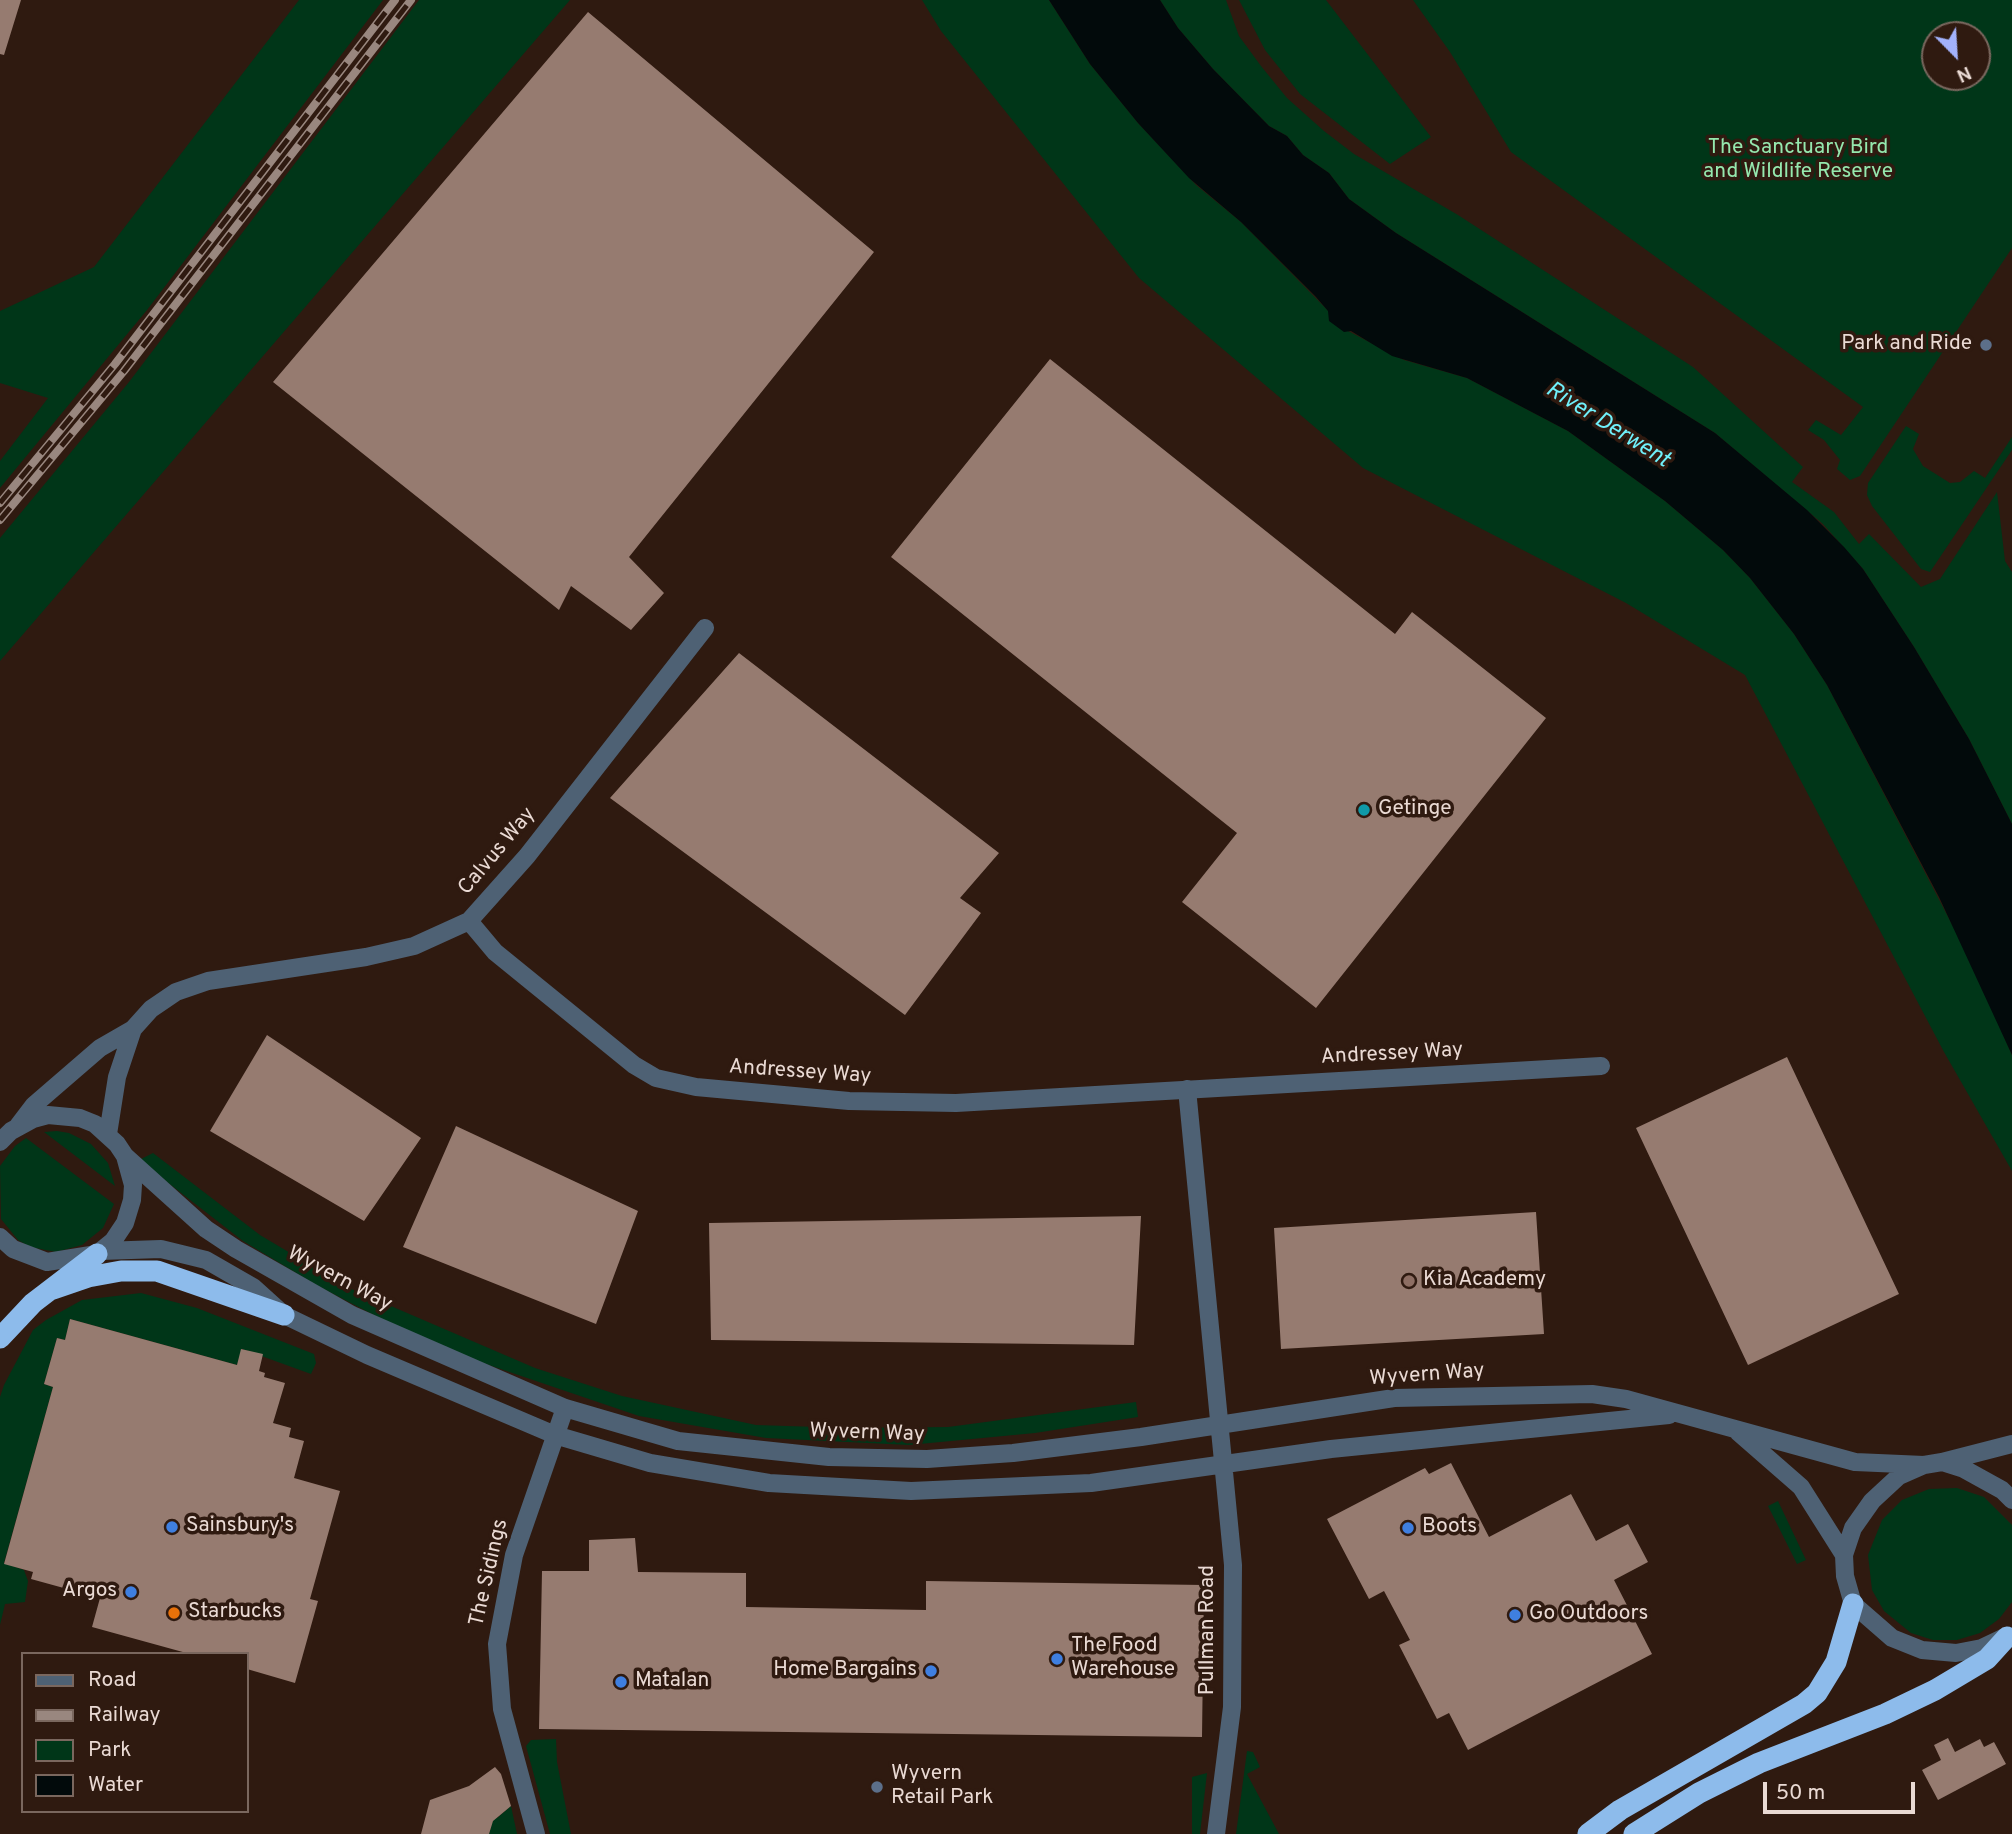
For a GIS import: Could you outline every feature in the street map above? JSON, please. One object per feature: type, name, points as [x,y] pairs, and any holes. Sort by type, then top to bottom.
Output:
[{"type":"highway","points":[[0,1338],[16,1318],[99,1252]]},
{"type":"highway","points":[[53,1289],[88,1277],[121,1271],[157,1271],[284,1315]]},
{"type":"highway","points":[[1588,1834],[1620,1810],[1804,1704],[1817,1693],[1836,1662],[1853,1604]]},
{"type":"highway","points":[[1634,1834],[1699,1793],[1759,1763],[1885,1714],[1935,1690],[1987,1659],[2010,1635]]},
{"type":"street","name":"Calvus Way","points":[[133,1029],[151,1009],[176,992],[208,981],[366,957],[414,946],[469,921],[527,856],[705,628]]},
{"type":"street","name":"Andressey Way","points":[[469,921],[495,952],[634,1065],[656,1078],[696,1087],[849,1101],[956,1103],[1601,1066]]},
{"type":"street","points":[[108,1134],[117,1077],[133,1029]]},
{"type":"street","points":[[6,1136],[34,1105],[94,1053],[133,1029]]},
{"type":"street","points":[[1187,1089],[1218,1425]]},
{"type":"street","points":[[6,1136],[48,1115],[64,1115],[95,1124],[108,1134],[125,1156],[133,1185],[132,1200],[122,1229],[99,1252]]},
{"type":"street","name":"Wyvern Way","points":[[125,1156],[206,1229],[293,1283],[352,1315],[565,1408],[678,1441],[830,1457],[927,1460],[1013,1453],[1394,1398],[1592,1394],[1626,1399],[1855,1462],[1933,1464]]},
{"type":"street","name":"Wyvern Way","points":[[0,1237],[13,1249],[47,1262],[99,1252],[161,1249],[206,1260],[253,1287],[284,1315],[367,1355],[555,1435],[601,1451],[697,1472],[832,1489],[989,1490],[1091,1483],[1459,1434],[1677,1414]]},
{"type":"street","name":"The Sidings","points":[[536,1834],[502,1709],[497,1643],[514,1556],[565,1408]]},
{"type":"street","name":"Pullman Road","points":[[1216,1834],[1228,1759],[1234,1652],[1233,1565],[1218,1425]]},
{"type":"street","name":"Wyvern Way","points":[[1735,1429],[1801,1487],[1844,1555]]},
{"type":"street","points":[[2010,1635],[1982,1648],[1956,1653],[1922,1650],[1892,1638],[1853,1604],[1845,1576],[1844,1555],[1853,1528],[1878,1494],[1899,1476],[1933,1464],[2012,1444]]},
{"type":"street","points":[[1933,1464],[1979,1476],[2012,1500]]},
{"type":"green space","points":[[299,0],[383,0],[147,310],[0,488],[0,461],[48,398],[0,383],[0,311],[94,267]]},
{"type":"green space","points":[[419,0],[570,0],[0,661],[0,538],[129,382]]},
{"type":"green space","points":[[922,0],[1049,0],[1090,64],[1138,123],[1196,185],[1241,222],[1348,331],[1404,360],[1467,378],[1568,431],[1665,501],[1723,550],[1750,578],[1794,634],[1827,685],[1970,959],[2012,1055],[2012,1171],[1944,1052],[1745,675],[1626,603],[1363,468],[1139,278],[941,31]]},
{"type":"green space","points":[[1160,0],[1226,0],[1239,36],[1261,66],[1287,98],[1324,131],[1354,154],[1458,215],[1693,367],[1803,467],[1792,482],[1834,512],[1859,544],[1869,534],[1921,587],[1940,579],[1997,492],[2005,561],[2012,572],[2012,824],[1969,739],[1914,647],[1863,569],[1823,524],[1715,433],[1396,233],[1349,199],[1329,173],[1303,155],[1287,136],[1269,126],[1213,69],[1178,28]]},
{"type":"green space","points":[[1239,0],[1326,0],[1431,137],[1390,164],[1300,94],[1265,50]]},
{"type":"green space","name":"The Sanctuary Bird and Wildlife Reserve","points":[[1413,0],[2012,0],[2012,248],[1860,476],[1850,480],[1837,469],[1840,460],[1824,440],[1808,430],[1816,420],[1841,435],[1863,407],[1511,152],[1450,52]]},
{"type":"green space","points":[[1906,426],[1919,434],[1913,449],[1923,466],[1950,483],[1960,482],[1974,471],[1985,478],[2012,437],[2012,450],[1930,572],[1921,569],[1872,506],[1867,495],[1868,483]]},
{"type":"green space","points":[[44,1132],[69,1133],[91,1144],[108,1163],[115,1186]]},
{"type":"green space","points":[[26,1138],[114,1204],[103,1228],[82,1245],[56,1252],[30,1247],[18,1240],[1,1219],[0,1166],[15,1146]]},
{"type":"green space","points":[[153,1153],[260,1235],[349,1288],[535,1368],[622,1396],[756,1425],[948,1427],[1136,1402],[1138,1417],[1035,1433],[909,1445],[766,1438],[639,1416],[480,1362],[401,1329],[318,1286],[243,1241],[167,1182],[141,1159]]},
{"type":"green space","points":[[141,1293],[197,1308],[314,1354],[316,1363],[311,1374],[242,1349],[237,1365],[70,1319],[65,1340],[57,1338],[44,1384],[53,1387],[4,1563],[24,1570],[28,1581],[25,1602],[5,1604],[0,1625],[0,1397],[4,1385],[33,1330],[46,1320],[82,1300]]},
{"type":"green space","points":[[1957,1488],[1984,1497],[2012,1525],[2012,1602],[1999,1619],[1980,1633],[1957,1640],[1933,1640],[1911,1633],[1884,1611],[1872,1590],[1868,1555],[1882,1520],[1902,1500],[1929,1489]]},
{"type":"green space","points":[[1778,1501],[1806,1560],[1797,1564],[1768,1506]]},
{"type":"green space","points":[[556,1739],[557,1762],[571,1834],[550,1834],[526,1746],[531,1740]]},
{"type":"green space","points":[[1247,1751],[1253,1752],[1260,1767],[1247,1774],[1279,1834],[1236,1834]]},
{"type":"green space","points":[[1207,1773],[1200,1834],[1192,1834],[1192,1777]]},
{"type":"green space","points":[[511,1806],[517,1834],[489,1834],[494,1816],[497,1818]]},
{"type":"water","name":"River Derwent","points":[[1049,0],[1160,0],[1178,28],[1213,69],[1269,126],[1287,136],[1303,155],[1329,173],[1349,199],[1396,233],[1715,433],[1807,510],[1844,547],[1863,569],[1914,647],[1969,739],[2012,824],[2012,1055],[1939,897],[1827,685],[1794,634],[1750,578],[1723,550],[1665,501],[1568,431],[1467,378],[1392,356],[1351,331],[1344,332],[1329,321],[1328,311],[1316,297],[1241,222],[1189,178],[1138,123],[1090,64]]},
{"type":"building","points":[[0,0],[21,0],[4,55],[0,54]]},
{"type":"building","points":[[588,12],[874,252],[629,557],[664,593],[631,630],[571,586],[559,610],[273,382]]},
{"type":"building","points":[[1050,359],[1395,634],[1412,612],[1546,718],[1316,1008],[1182,902],[1237,833],[891,557]]},
{"type":"building","points":[[739,653],[999,853],[960,898],[981,913],[905,1015],[610,798]]},
{"type":"building","points":[[267,1035],[421,1138],[364,1221],[210,1131]]},
{"type":"building","points":[[1787,1057],[1899,1294],[1748,1365],[1636,1128]]},
{"type":"building","points":[[456,1126],[638,1211],[596,1324],[403,1247]]},
{"type":"building","name":"Kia Academy","points":[[1536,1212],[1544,1334],[1281,1349],[1274,1228]]},
{"type":"building","points":[[1141,1216],[1134,1345],[711,1340],[709,1223]]},
{"type":"building","name":"Sainsbury's","points":[[70,1319],[237,1365],[241,1349],[263,1354],[259,1371],[265,1373],[264,1377],[285,1383],[273,1423],[291,1428],[289,1437],[304,1441],[294,1478],[340,1491],[310,1599],[318,1601],[295,1683],[248,1669],[248,1652],[183,1652],[92,1627],[100,1598],[31,1579],[33,1572],[4,1564],[53,1387],[44,1384],[57,1338],[65,1340]]},
{"type":"building","name":"Go Outdoors","points":[[1451,1463],[1489,1537],[1571,1494],[1596,1541],[1628,1524],[1648,1562],[1614,1580],[1652,1654],[1468,1750],[1449,1713],[1437,1719],[1399,1645],[1410,1640],[1384,1591],[1369,1599],[1327,1519],[1425,1468],[1429,1474]]},
{"type":"building","points":[[635,1538],[638,1572],[746,1573],[746,1607],[926,1610],[926,1581],[1204,1585],[1202,1737],[539,1729],[542,1571],[589,1571],[589,1540]]},
{"type":"building","points":[[1948,1738],[1955,1752],[1980,1739],[1984,1747],[1994,1742],[2006,1764],[1938,1800],[1922,1770],[1941,1760],[1934,1745]]},
{"type":"building","points":[[495,1767],[501,1774],[511,1806],[493,1821],[489,1834],[421,1834],[430,1800],[469,1786]]},
{"type":"railway","points":[[0,503],[115,364],[395,0]]},
{"type":"railway","points":[[0,520],[124,371],[411,0]]},
{"type":"place","name":"Park and Ride","points":[[1986,345]]},
{"type":"place","name":"Getinge","points":[[1364,810]]},
{"type":"place","name":"Kia Academy","points":[[1409,1281]]},
{"type":"place","name":"Sainsbury's","points":[[172,1527]]},
{"type":"place","name":"Boots","points":[[1408,1528]]},
{"type":"place","name":"Argos","points":[[131,1592]]},
{"type":"place","name":"Starbucks","points":[[174,1613]]},
{"type":"place","name":"Go Outdoors","points":[[1515,1615]]},
{"type":"place","name":"The Food Warehouse","points":[[1057,1659]]},
{"type":"place","name":"Home Bargains","points":[[931,1671]]},
{"type":"place","name":"Matalan","points":[[621,1682]]},
{"type":"place","name":"Wyvern Retail Park","points":[[877,1787]]}]
